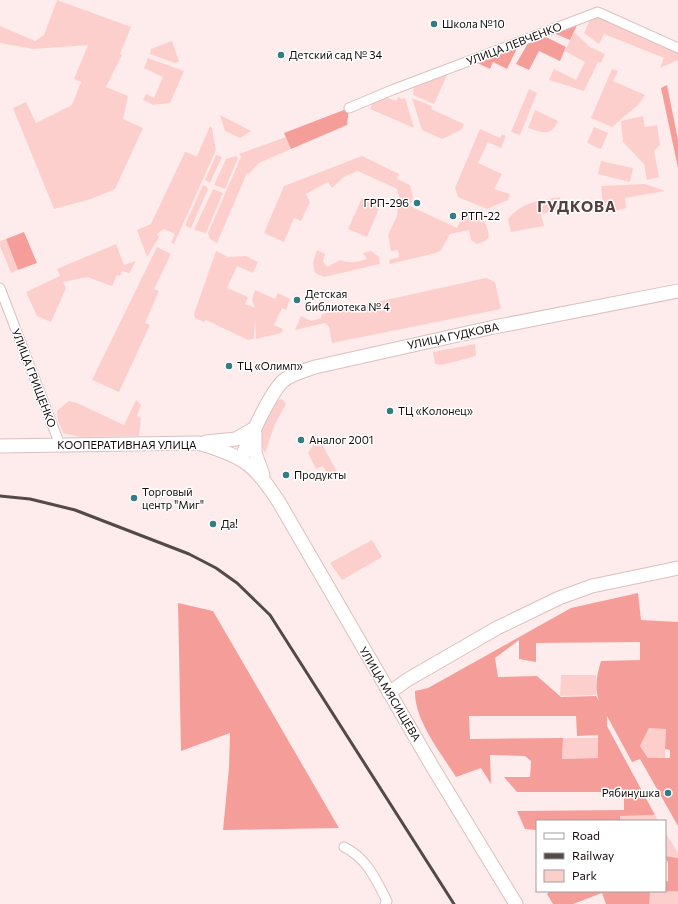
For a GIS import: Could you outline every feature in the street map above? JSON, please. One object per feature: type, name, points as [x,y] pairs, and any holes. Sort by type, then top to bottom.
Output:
[{"type":"main road","name":"УЛИЦА ГУДКОВА","points":[[241,458],[274,394],[283,382],[290,376],[315,367],[494,327],[678,291]]},
{"type":"main road","name":"УЛИЦА ГУДКОВА","points":[[257,427],[254,441],[255,453],[266,482]]},
{"type":"main road","points":[[198,443],[236,439],[257,427]]},
{"type":"main road","name":"КООПЕРАТИВНАЯ УЛИЦА","points":[[0,446],[198,443],[241,458],[266,482]]},
{"type":"main road","name":"УЛИЦА МЯСИЩЕВА","points":[[266,482],[389,693],[516,904]]},
{"type":"main road","points":[[389,693],[407,680],[497,628],[558,598],[592,586],[678,568]]},
{"type":"street","name":"УЛИЦА ЛЕВЧЕНКО","points":[[349,108],[392,90],[598,12],[678,48]]},
{"type":"street","name":"УЛИЦА ГРИЩЕНКО","points":[[0,288],[60,445]]},
{"type":"street","points":[[344,847],[353,852],[370,869],[387,901],[385,904]]},
{"type":"green space","points":[[57,0],[131,27],[120,54],[122,55],[106,87],[128,96],[123,119],[143,128],[115,189],[91,199],[54,209],[13,108],[26,102],[36,123],[72,105],[81,82],[74,79],[88,45],[33,49],[0,43],[0,26],[35,41],[44,35]]},
{"type":"green space","points":[[598,12],[678,48],[678,60],[660,68],[664,58],[604,34],[599,44],[584,33],[592,15]]},
{"type":"green space","points":[[574,32],[590,47],[605,54],[601,63],[598,62],[584,91],[549,80],[554,69],[576,80],[585,62],[565,51]]},
{"type":"green space","points":[[172,41],[179,61],[175,63],[150,54],[151,49]]},
{"type":"green space","points":[[148,58],[184,71],[170,103],[153,105],[143,100],[146,94],[154,98],[163,77],[144,68]]},
{"type":"green space","points":[[612,69],[618,71],[613,81],[645,95],[639,104],[612,127],[591,118]]},
{"type":"green space","points":[[447,75],[434,104],[413,95],[414,82]]},
{"type":"green space","points":[[529,89],[537,93],[520,135],[511,132]]},
{"type":"green space","points":[[386,97],[396,101],[398,97],[402,99],[405,98],[414,128],[370,109],[373,101]]},
{"type":"green space","points":[[412,98],[432,106],[431,109],[464,124],[461,130],[442,139],[422,130]]},
{"type":"green space","points":[[535,110],[558,121],[552,130],[549,132],[542,132],[528,128]]},
{"type":"green space","points":[[220,115],[251,131],[240,138],[225,131]]},
{"type":"green space","points":[[643,116],[645,127],[657,125],[660,145],[654,151],[659,177],[647,180],[644,164],[623,142],[621,121]]},
{"type":"green space","points":[[210,126],[212,128],[216,150],[174,244],[171,242],[175,234],[164,229],[157,234],[159,237],[147,257],[137,230],[151,224],[185,152],[197,156]]},
{"type":"green space","points":[[594,127],[608,133],[601,149],[587,143]]},
{"type":"green space","points":[[480,129],[500,138],[502,134],[506,136],[501,148],[488,142],[478,163],[502,174],[494,189],[510,194],[508,200],[487,209],[458,197],[455,188]]},
{"type":"green space","points":[[286,137],[291,149],[259,163],[249,174],[247,173],[217,243],[210,239],[208,233],[241,157],[239,154]]},
{"type":"green space","points":[[216,155],[222,157],[210,183],[205,180]]},
{"type":"green space","points":[[236,156],[238,158],[225,189],[214,185],[226,159]]},
{"type":"green space","points":[[362,156],[399,174],[397,179],[410,185],[413,197],[410,206],[457,228],[465,212],[470,212],[482,219],[487,227],[489,237],[485,241],[477,244],[471,240],[469,230],[450,234],[441,250],[436,253],[390,264],[389,260],[399,257],[398,250],[391,251],[388,235],[397,216],[399,196],[397,189],[358,171],[344,177],[332,188],[328,182],[306,194],[310,202],[301,221],[294,218],[284,242],[264,233],[284,186]]},
{"type":"green space","points":[[601,161],[633,168],[630,182],[598,174]]},
{"type":"green space","points":[[645,184],[665,191],[625,198],[626,208],[604,214],[601,186]]},
{"type":"green space","points":[[203,185],[208,189],[191,228],[186,226],[186,223]]},
{"type":"green space","points":[[213,189],[223,193],[206,233],[194,230]]},
{"type":"green space","points":[[560,197],[562,210],[541,214],[544,226],[511,232],[508,219],[513,213],[525,205]]},
{"type":"green space","points":[[362,198],[380,206],[367,237],[348,229]]},
{"type":"green space","points":[[6,239],[18,270],[11,273],[0,246],[0,241]]},
{"type":"green space","points":[[116,244],[124,265],[136,261],[129,273],[122,271],[120,276],[117,275],[112,286],[87,277],[63,282],[66,288],[51,322],[37,316],[26,292],[60,276],[57,269]]},
{"type":"green space","points":[[157,247],[171,254],[154,289],[159,291],[145,323],[150,325],[119,392],[92,380]]},
{"type":"green space","points":[[317,250],[325,254],[323,261],[327,267],[340,260],[354,262],[367,259],[363,253],[371,251],[379,257],[380,264],[324,277],[315,273],[313,263]]},
{"type":"green space","points":[[216,251],[228,257],[246,256],[258,262],[253,273],[237,266],[227,288],[248,297],[245,304],[255,308],[252,300],[255,290],[275,299],[278,293],[290,299],[286,310],[282,308],[274,325],[283,329],[281,333],[256,339],[255,318],[254,339],[248,340],[206,320],[204,322],[195,318],[194,314]]},
{"type":"green space","points":[[486,278],[495,282],[501,309],[332,343],[329,327],[325,323],[295,330],[301,316],[311,321],[321,318],[322,314]]},
{"type":"green space","points":[[475,344],[476,356],[442,365],[435,364],[433,352]]},
{"type":"green space","points":[[282,399],[286,404],[275,424],[265,453],[261,439],[263,427],[276,401]]},
{"type":"green space","points":[[136,400],[141,405],[137,416],[141,418],[139,436],[80,437],[63,433],[58,421],[57,411],[69,401],[77,403],[124,425]]},
{"type":"green space","points":[[318,437],[337,472],[329,476],[323,466],[316,469],[308,453]]},
{"type":"green space","points":[[372,540],[382,557],[342,580],[330,563]]},
{"type":"green space","points":[[561,675],[596,675],[596,695],[560,696]]},
{"type":"green space","points":[[649,728],[666,728],[665,758],[649,759],[640,746]]},
{"type":"green space","points":[[563,738],[598,738],[598,758],[562,759]]},
{"type":"green space","points":[[655,815],[658,820],[620,820],[620,816]]},
{"type":"green space","points":[[666,834],[678,853],[678,858],[666,856]]},
{"type":"green space","points":[[678,891],[678,904],[649,904],[649,892]]},
{"type":"shaded area","points":[[580,19],[570,40],[549,31]]},
{"type":"shaded area","points":[[540,34],[566,47],[560,61],[539,51],[529,70],[516,64],[531,38]]},
{"type":"shaded area","points":[[519,44],[507,69],[493,62],[490,69],[471,60]]},
{"type":"shaded area","points":[[667,85],[678,140],[678,168],[661,88]]},
{"type":"shaded area","points":[[349,108],[347,125],[291,149],[284,133]]},
{"type":"shaded area","points":[[24,232],[37,263],[18,270],[6,239]]},
{"type":"shaded area","points":[[638,593],[641,620],[678,622],[678,826],[640,759],[632,762],[607,716],[607,726],[655,815],[620,816],[620,820],[536,820],[536,830],[525,829],[517,811],[624,810],[624,792],[517,792],[504,777],[530,777],[531,761],[525,756],[490,755],[491,784],[481,768],[456,777],[436,747],[419,713],[415,691],[428,688],[571,608]],"holes":[[[519,640],[519,659],[536,662],[536,643],[640,642],[640,660],[601,661],[597,681],[597,696],[599,701],[596,696],[561,697],[537,676],[498,677],[495,658]],[[469,716],[576,716],[577,736],[598,735],[598,758],[562,759],[563,738],[470,739]],[[649,728],[666,729],[665,749],[670,750],[670,758],[648,758],[640,746]]]},
{"type":"shaded area","points":[[178,603],[213,611],[339,828],[223,830],[229,768],[230,733],[181,751]]},
{"type":"shaded area","points":[[666,856],[678,858],[678,891],[666,891],[666,882],[668,881],[668,863]]},
{"type":"shaded area","points":[[549,892],[650,892],[649,904],[606,904],[602,893],[573,904],[553,904],[547,894]]},
{"type":"railway","points":[[0,496],[30,499],[75,510],[189,554],[216,568],[237,583],[270,615],[454,904]]},
{"type":"place","name":"Школа №10","points":[[434,24]]},
{"type":"place","name":"Детский сад № 34","points":[[281,55]]},
{"type":"place","name":"ГРП-296","points":[[417,203]]},
{"type":"place","name":"РТП-22","points":[[453,216]]},
{"type":"place","name":"Детская библиотека № 4","points":[[297,300]]},
{"type":"place","name":"ТЦ «Олимп»","points":[[229,366]]},
{"type":"place","name":"ТЦ «Колонец»","points":[[390,411]]},
{"type":"place","name":"Аналог 2001","points":[[301,440]]},
{"type":"place","name":"Продукты","points":[[286,475]]},
{"type":"place","name":"Торговый центр \"Миг\"","points":[[134,498]]},
{"type":"place","name":"Да!","points":[[213,524]]},
{"type":"place","name":"Рябинушка","points":[[668,793]]},
{"type":"district","name":"ГУДКОВА","points":[[577,207]]}]
